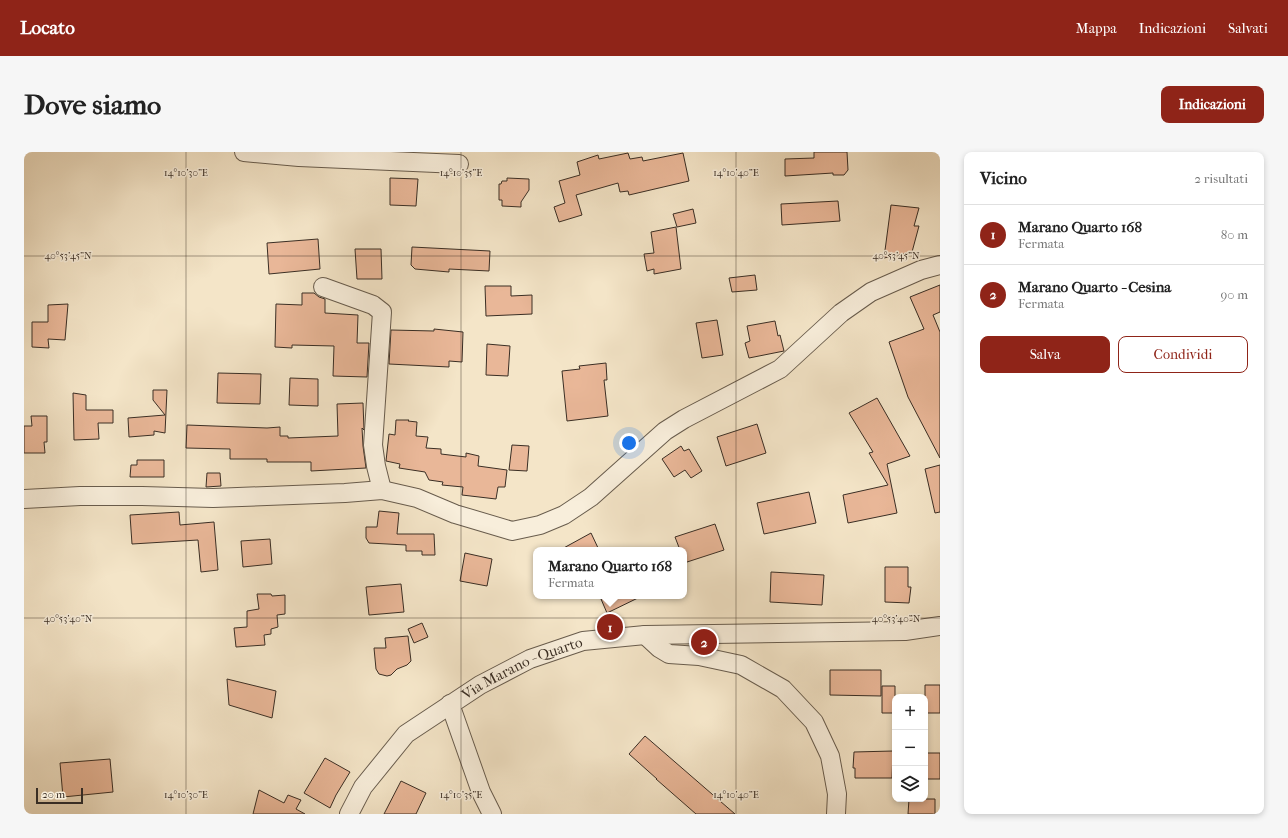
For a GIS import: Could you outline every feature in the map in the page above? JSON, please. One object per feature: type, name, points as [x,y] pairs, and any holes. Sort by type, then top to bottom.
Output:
[{"type":"street","points":[[244,152],[299,157],[459,164]]},
{"type":"street","points":[[24,499],[80,496],[213,498],[345,493],[382,490],[417,498],[455,514],[512,531],[540,525],[564,515],[591,497],[665,431],[684,419],[780,369],[841,313],[870,292],[921,270],[940,266]]},
{"type":"street","points":[[323,287],[373,305],[382,312],[373,445],[382,490]]},
{"type":"street","name":"Via Marano - Quarto","points":[[349,814],[363,787],[406,734],[480,685],[530,659],[584,641],[645,635],[905,631],[940,626]]},
{"type":"street","points":[[645,635],[659,648],[669,654],[699,656],[742,665],[783,689],[814,722],[830,756],[837,794],[836,814]]},
{"type":"street","points":[[450,704],[481,792],[492,814]]},
{"type":"building","points":[[814,152],[847,152],[848,170],[844,175],[833,175],[833,173],[785,176],[785,159],[814,158]]},
{"type":"building","points":[[628,153],[630,159],[642,157],[643,161],[683,153],[689,181],[629,195],[628,191],[620,192],[618,183],[576,195],[582,215],[559,222],[554,207],[565,203],[559,181],[580,175],[577,162],[598,155],[599,159]]},
{"type":"building","points":[[390,178],[418,179],[416,206],[390,205]]},
{"type":"building","points":[[507,178],[529,179],[529,190],[521,202],[521,207],[502,206],[502,200],[499,200],[499,184],[501,184],[502,181],[507,181]]},
{"type":"building","points":[[838,201],[840,221],[782,225],[781,204]]},
{"type":"building","points":[[891,205],[919,208],[914,226],[919,226],[912,252],[884,258]]},
{"type":"building","points":[[693,209],[696,223],[677,227],[673,214]]},
{"type":"building","points":[[676,227],[681,269],[654,274],[654,269],[647,271],[644,254],[654,253],[651,232]]},
{"type":"building","points":[[318,239],[320,269],[269,274],[267,243]]},
{"type":"building","points":[[412,247],[490,251],[489,271],[449,269],[449,272],[415,269],[411,265]]},
{"type":"building","points":[[355,249],[381,249],[382,279],[357,279]]},
{"type":"building","points":[[755,275],[757,290],[732,292],[729,278]]},
{"type":"building","points":[[940,285],[940,312],[933,315],[940,332],[940,458],[908,397],[889,342],[924,329],[910,297]]},
{"type":"building","points":[[485,286],[511,286],[511,296],[532,295],[532,314],[486,316]]},
{"type":"building","points":[[302,293],[314,293],[325,299],[325,313],[358,315],[357,343],[369,343],[367,377],[333,376],[334,346],[292,345],[292,348],[275,347],[276,304],[302,305]]},
{"type":"building","points":[[68,304],[65,340],[48,339],[49,348],[32,347],[32,322],[48,322],[48,305]]},
{"type":"building","points":[[717,320],[723,355],[702,358],[696,323]]},
{"type":"building","points":[[775,321],[778,336],[780,335],[784,351],[749,358],[745,343],[750,341],[747,326]]},
{"type":"building","points":[[434,329],[463,332],[462,362],[449,361],[449,367],[389,364],[391,330],[434,331]]},
{"type":"building","points":[[487,344],[510,346],[508,376],[486,375]]},
{"type":"building","points":[[606,363],[607,380],[604,380],[608,416],[567,421],[562,371],[580,369],[579,366]]},
{"type":"building","points":[[218,373],[261,374],[260,404],[217,403]]},
{"type":"building","points":[[290,378],[318,379],[318,406],[289,405]]},
{"type":"building","points":[[153,390],[167,390],[165,433],[154,431],[154,435],[129,437],[128,418],[165,415],[153,400]]},
{"type":"building","points":[[73,393],[86,395],[86,410],[113,410],[113,423],[98,423],[99,439],[74,440]]},
{"type":"building","points":[[877,398],[910,456],[887,464],[897,513],[848,523],[843,495],[888,485],[869,453],[873,452],[849,413]]},
{"type":"building","points":[[363,403],[364,430],[362,428],[366,468],[311,471],[311,462],[267,462],[267,459],[230,459],[230,449],[186,448],[187,425],[267,428],[280,427],[280,436],[288,436],[288,438],[338,436],[337,404]]},
{"type":"building","points":[[31,416],[47,416],[47,442],[44,442],[45,453],[24,453],[24,426],[32,426]]},
{"type":"building","points":[[396,420],[409,420],[408,421],[417,422],[416,436],[428,437],[426,448],[441,449],[441,454],[466,457],[466,453],[479,456],[478,466],[507,470],[505,487],[498,487],[496,499],[462,495],[463,487],[442,485],[443,482],[429,480],[425,472],[399,468],[400,464],[386,461],[389,434],[395,435]]},
{"type":"building","points":[[757,424],[766,453],[726,466],[717,437]]},
{"type":"building","points":[[512,445],[529,446],[527,471],[509,470]]},
{"type":"building","points":[[681,446],[684,451],[689,449],[702,471],[691,478],[685,470],[674,477],[662,459]]},
{"type":"building","points":[[137,460],[164,460],[164,477],[130,477],[131,465],[137,465]]},
{"type":"building","points":[[940,465],[940,512],[935,513],[925,469]]},
{"type":"building","points":[[207,473],[220,473],[221,486],[206,487]]},
{"type":"building","points":[[809,492],[816,523],[764,534],[757,503]]},
{"type":"building","points":[[379,511],[399,513],[397,534],[434,534],[435,555],[422,555],[422,551],[406,551],[406,545],[369,543],[366,538],[366,527],[377,527]]},
{"type":"building","points":[[179,512],[180,525],[214,522],[218,570],[201,572],[198,540],[132,544],[130,515]]},
{"type":"building","points":[[715,524],[724,550],[687,562],[687,547],[679,547],[675,537]]},
{"type":"building","points":[[591,533],[598,547],[565,547]]},
{"type":"building","points":[[270,539],[272,564],[243,567],[241,541]]},
{"type":"building","points":[[465,553],[492,559],[487,586],[460,581]]},
{"type":"building","points":[[885,567],[908,567],[908,587],[911,587],[909,603],[885,602]]},
{"type":"building","points":[[771,572],[824,575],[822,605],[770,602]]},
{"type":"building","points":[[401,584],[404,612],[369,615],[366,587]]},
{"type":"building","points":[[257,594],[271,594],[272,596],[285,595],[285,614],[277,615],[278,627],[271,629],[271,634],[264,635],[265,645],[236,647],[234,628],[247,627],[247,611],[259,609]]},
{"type":"building","points":[[601,599],[636,599],[607,613]]},
{"type":"building","points":[[422,623],[428,637],[414,643],[408,629]]},
{"type":"building","points":[[408,636],[411,661],[407,665],[397,669],[391,675],[387,676],[379,674],[376,669],[374,648],[386,648],[385,638]]},
{"type":"building","points":[[830,670],[881,670],[881,696],[830,695]]},
{"type":"building","points":[[227,679],[276,691],[272,718],[229,705]]},
{"type":"building","points":[[925,685],[940,685],[940,713],[928,713],[928,694],[925,694]]},
{"type":"building","points":[[882,686],[895,686],[895,694],[892,694],[892,713],[882,713]]},
{"type":"building","points":[[645,736],[735,814],[696,814],[629,754]]},
{"type":"building","points":[[892,751],[892,778],[855,778],[855,768],[853,768],[854,752]]},
{"type":"building","points":[[928,753],[940,753],[940,779],[928,779]]},
{"type":"building","points":[[325,758],[350,772],[330,808],[304,793]]},
{"type":"building","points":[[110,759],[113,792],[63,797],[60,763]]},
{"type":"building","points":[[401,781],[426,793],[416,814],[384,814]]},
{"type":"building","points":[[259,790],[284,803],[288,795],[301,800],[296,809],[305,814],[253,814]]},
{"type":"building","points":[[928,799],[935,799],[935,814],[908,814],[909,802],[928,802]]},
{"type":"place","name":"Marano Quarto 168","points":[[610,627]]},
{"type":"place","name":"Marano Quarto - Cesina","points":[[704,642]]}]
